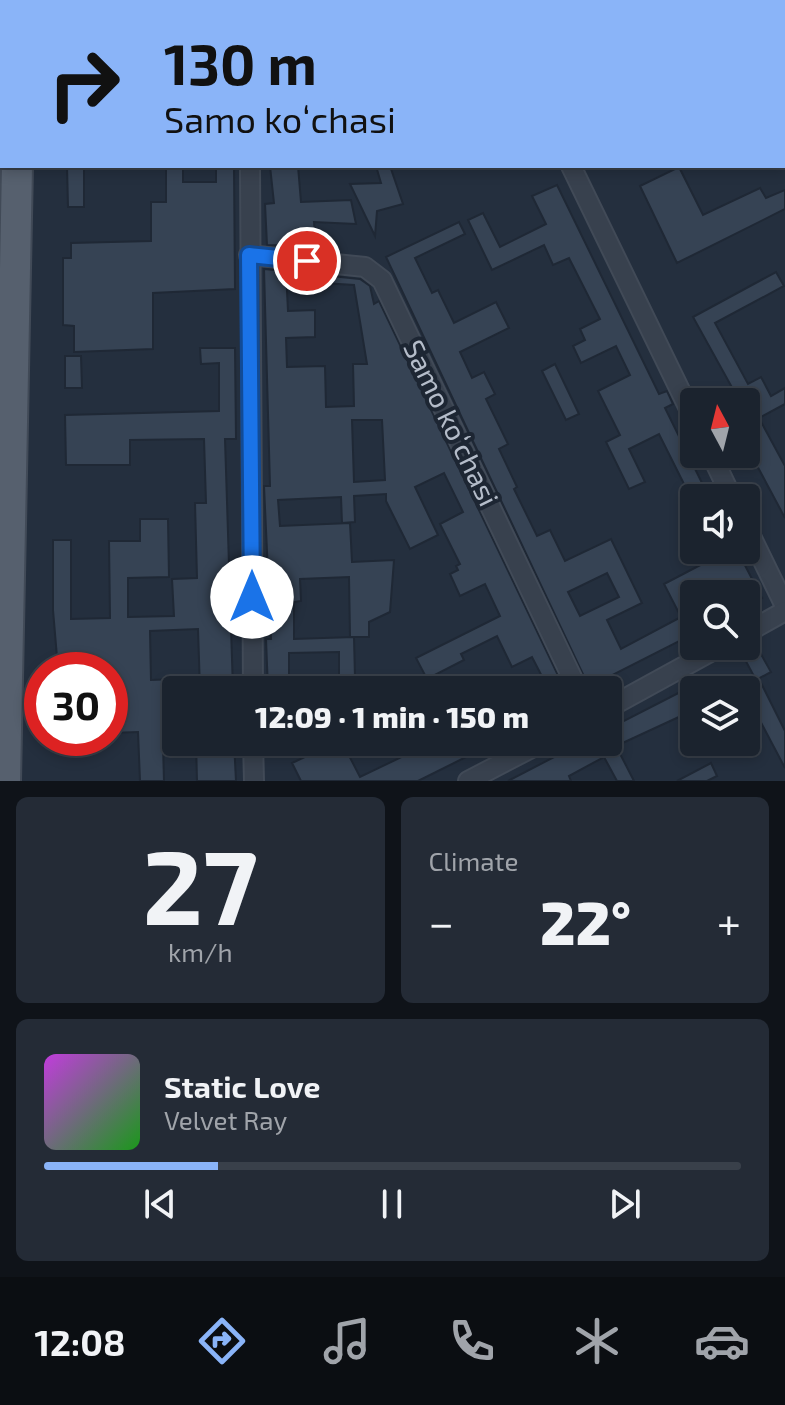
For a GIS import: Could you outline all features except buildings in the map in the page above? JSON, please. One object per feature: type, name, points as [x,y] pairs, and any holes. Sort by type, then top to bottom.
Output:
[{"type":"main road","points":[[5,781],[6,446],[17,168]]},
{"type":"street","points":[[250,168],[253,676]]},
{"type":"street","points":[[572,168],[680,390]]},
{"type":"street","name":"Samo koʻchasi","points":[[249,255],[365,267],[382,280],[571,676]]},
{"type":"street","points":[[760,556],[785,609],[760,624]]},
{"type":"street","points":[[622,700],[695,660]]},
{"type":"street","points":[[253,756],[254,781]]},
{"type":"street","points":[[468,781],[516,756]]},
{"type":"route","points":[[252,597],[249,255],[307,261]]}]
